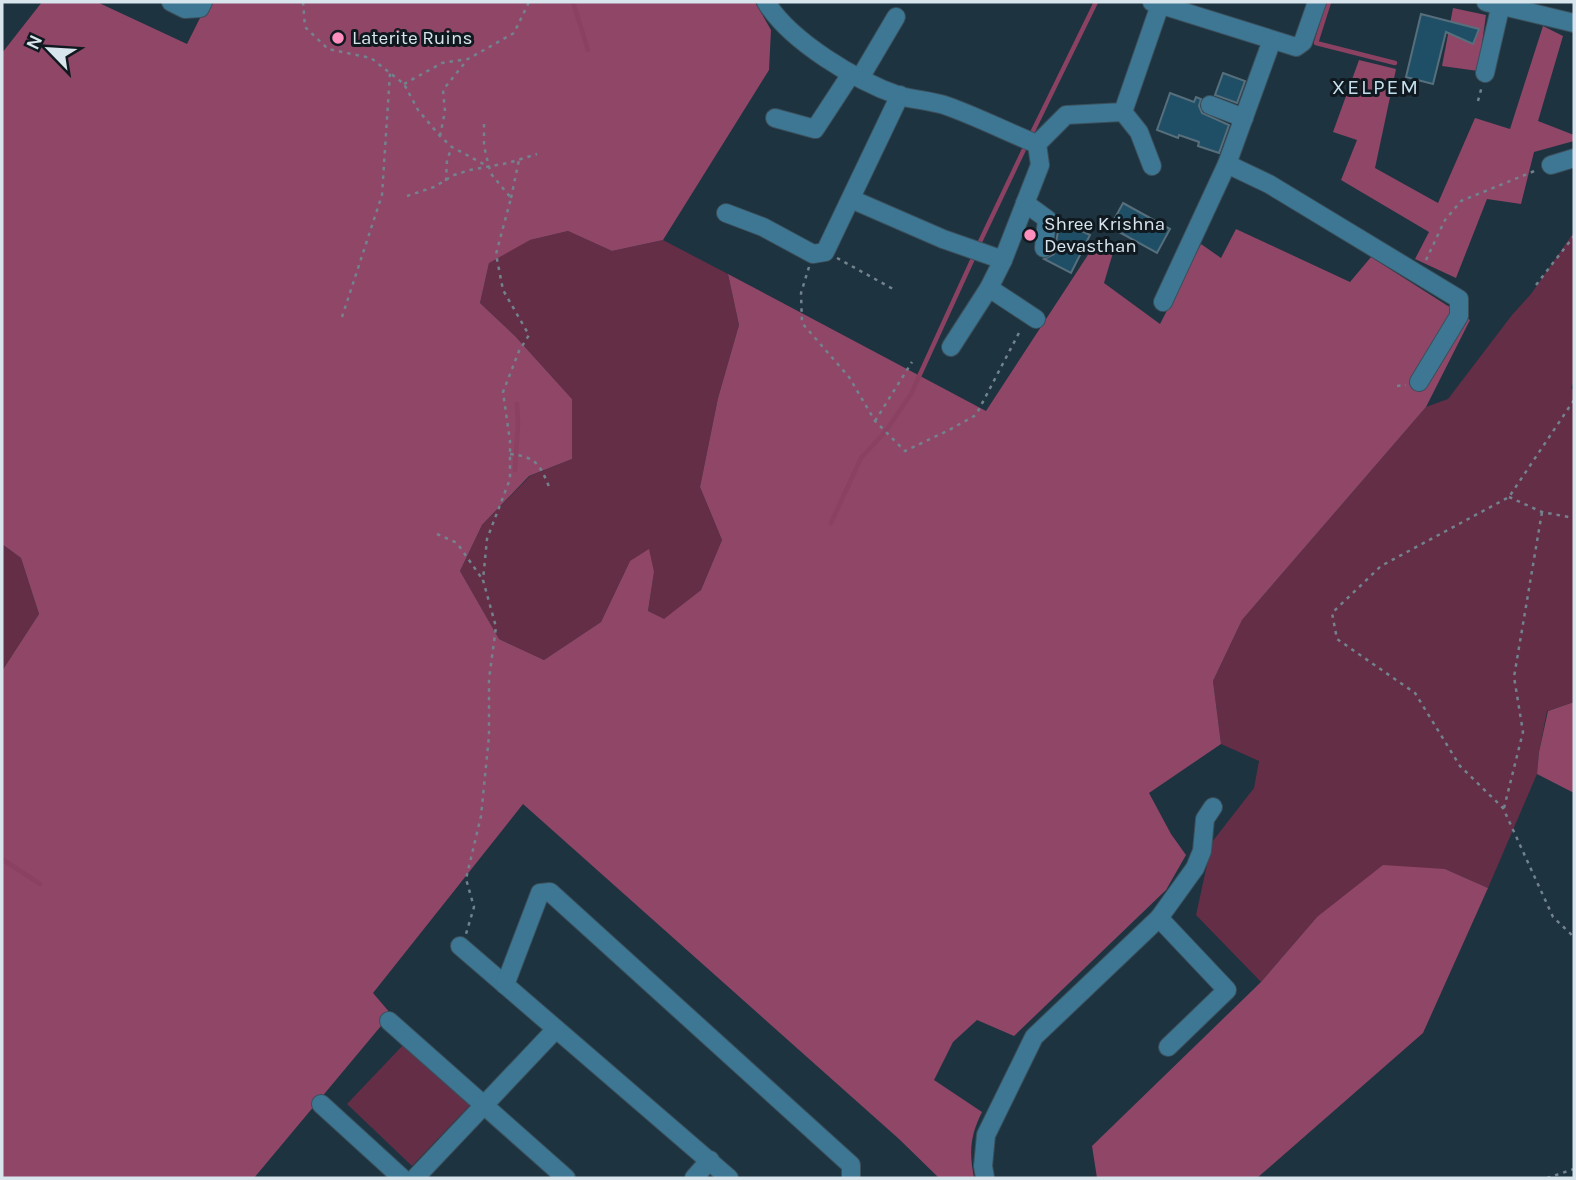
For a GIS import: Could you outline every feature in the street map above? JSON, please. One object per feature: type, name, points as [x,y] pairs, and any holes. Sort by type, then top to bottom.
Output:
[{"type":"street","points":[[172,3],[185,9],[200,8],[203,2]]},
{"type":"street","points":[[766,2],[775,16],[822,56],[856,76],[900,95],[947,106],[1037,144]]},
{"type":"street","points":[[1123,112],[1158,2],[1296,47],[1303,42],[1317,2]]},
{"type":"street","points":[[1485,73],[1494,3],[1574,23]]},
{"type":"street","points":[[775,118],[815,129],[856,76],[896,17]]},
{"type":"street","points":[[783,39],[812,62],[822,56]]},
{"type":"street","points":[[1163,302],[1227,164],[1272,40]]},
{"type":"street","points":[[726,213],[819,253],[851,199],[900,95]]},
{"type":"street","points":[[1210,105],[1244,118]]},
{"type":"street","points":[[1037,144],[1066,115],[1123,112]]},
{"type":"street","points":[[1123,112],[1139,132],[1152,166]]},
{"type":"street","points":[[951,347],[989,288],[1003,260],[1040,164],[1037,144]]},
{"type":"street","points":[[1551,165],[1574,158]]},
{"type":"street","points":[[1227,164],[1269,184],[1458,299],[1459,316],[1419,382]]},
{"type":"street","points":[[851,199],[943,239],[1003,260]]},
{"type":"street","points":[[1025,203],[1047,219],[1044,248]]},
{"type":"street","points":[[989,288],[1032,317]]},
{"type":"street","points":[[985,1178],[983,1166],[986,1135],[1034,1037],[1159,918],[1195,868],[1202,851],[1205,818],[1213,807]]},
{"type":"street","points":[[505,985],[540,893],[550,892],[851,1165],[851,1178]]},
{"type":"street","points":[[1159,918],[1227,990],[1168,1047]]},
{"type":"street","points":[[460,946],[729,1178]]},
{"type":"street","points":[[389,1021],[566,1178]]},
{"type":"street","points":[[415,1178],[556,1029]]},
{"type":"street","points":[[321,1104],[402,1178]]},
{"type":"street","points":[[694,1178],[710,1160]]},
{"type":"path","points":[[303,2],[305,27],[328,49],[371,58],[404,84],[418,110],[440,136],[452,147],[489,167]]},
{"type":"path","points":[[404,84],[442,63],[468,59],[514,33],[529,2]]},
{"type":"path","points":[[440,136],[445,111],[443,90],[468,59]]},
{"type":"path","points":[[342,317],[382,195],[390,73]]},
{"type":"path","points":[[485,124],[484,146],[489,167],[492,175],[511,198]]},
{"type":"path","points":[[446,182],[447,160],[452,147]]},
{"type":"path","points":[[407,196],[446,182],[454,175],[537,154]]},
{"type":"path","points":[[482,580],[488,539],[510,479],[503,392],[519,351],[529,335],[503,290],[496,254],[519,159]]},
{"type":"path","points":[[1419,275],[1445,220],[1461,201],[1551,165]]},
{"type":"path","points":[[1536,285],[1574,236]]},
{"type":"path","points":[[893,289],[819,253],[800,293],[802,323],[849,377],[875,421],[905,451],[976,415],[1032,317]]},
{"type":"path","points":[[875,421],[912,362]]},
{"type":"path","points":[[1574,400],[1509,497],[1381,566],[1332,613],[1338,639],[1415,693],[1460,766],[1503,808],[1553,917],[1574,937]]},
{"type":"path","points":[[510,454],[524,455],[540,465],[550,489]]},
{"type":"path","points":[[1509,497],[1542,512],[1574,518]]},
{"type":"path","points":[[1503,808],[1523,732],[1514,677],[1542,512]]},
{"type":"path","points":[[437,534],[457,543],[482,580],[496,627],[489,679],[489,736],[481,816],[466,879],[474,907],[469,930],[460,946]]},
{"type":"path","points":[[1547,1178],[1574,1169]]},
{"type":"shaded area","points":[[42,2],[97,2],[187,44],[208,2],[755,2],[771,30],[769,70],[663,240],[612,251],[568,231],[530,240],[489,263],[480,303],[515,336],[572,399],[572,459],[529,476],[482,525],[460,571],[499,639],[544,660],[601,622],[630,561],[649,549],[654,572],[648,611],[664,619],[701,590],[722,540],[700,487],[718,398],[739,325],[728,274],[986,411],[1099,238],[1115,246],[1104,283],[1160,324],[1201,244],[1221,258],[1236,229],[1350,282],[1371,257],[1470,320],[1426,407],[1242,620],[1213,681],[1221,744],[1149,793],[1171,834],[1186,855],[1166,890],[1014,1036],[977,1020],[953,1042],[934,1080],[982,1112],[972,1144],[974,1178],[939,1178],[899,1139],[523,804],[373,993],[391,1014],[254,1178],[2,1178],[2,671],[39,614],[21,558],[2,544],[2,53]]},
{"type":"shaded area","points":[[323,2],[530,240],[568,231],[612,251],[663,240],[728,274],[739,325],[718,398],[700,487],[722,540],[701,590],[664,620],[648,611],[654,572],[630,561],[601,622],[544,660],[499,639],[460,571],[482,525],[530,476],[572,459],[572,399],[515,336],[480,303],[489,263]]},
{"type":"shaded area","points":[[1453,8],[1486,15],[1478,71],[1442,66]]},
{"type":"shaded area","points":[[1543,26],[1563,36],[1538,121],[1574,135],[1574,141],[1534,152],[1521,204],[1487,199],[1456,278],[1415,259],[1429,232],[1341,180],[1357,140],[1333,132],[1359,60],[1396,69],[1375,168],[1438,203],[1475,118],[1510,129]]},
{"type":"shaded area","points":[[1574,232],[1574,381],[1571,388],[1574,390],[1574,702],[1547,711],[1537,774],[1488,888],[1445,869],[1317,917],[1261,982],[1196,915],[1212,842],[1254,788],[1259,761],[1221,744],[1213,681],[1242,620],[1426,407],[1448,399],[1531,294]]},
{"type":"shaded area","points":[[2,544],[21,558],[39,614],[2,671]]},
{"type":"shaded area","points":[[1574,702],[1574,793],[1537,774],[1548,711]]},
{"type":"shaded area","points":[[1383,865],[1445,869],[1488,888],[1423,1033],[1257,1178],[1097,1178],[1092,1146],[1261,982],[1317,917]]},
{"type":"shaded area","points":[[407,1041],[472,1103],[412,1166],[347,1104]]},
{"type":"building","points":[[1421,14],[1479,29],[1473,44],[1446,32],[1433,84],[1406,77]]},
{"type":"building","points":[[1223,73],[1245,81],[1237,103],[1215,95]]},
{"type":"building","points":[[1170,93],[1194,102],[1196,97],[1201,99],[1199,106],[1202,113],[1229,125],[1219,153],[1198,146],[1199,142],[1157,130]]},
{"type":"building","points":[[1123,203],[1170,229],[1157,253],[1110,227]]},
{"type":"building","points":[[1060,220],[1090,235],[1071,273],[1044,259],[1054,254]]},
{"type":"waterway","points":[[573,2],[588,50]]},
{"type":"waterway","points":[[1031,135],[1096,2]]},
{"type":"waterway","points":[[1329,2],[1316,43],[1395,63]]},
{"type":"waterway","points":[[978,246],[1027,143]]},
{"type":"waterway","points":[[831,523],[861,458],[885,432],[911,394],[975,254]]},
{"type":"waterway","points":[[515,470],[517,404]]},
{"type":"waterway","points":[[2,859],[40,884]]},
{"type":"place","name":"Laterite Ruins","points":[[338,38]]},
{"type":"place","name":"Shree Krishna Devasthan","points":[[1030,235]]},
{"type":"district","name":"XELPEM","points":[[1376,87]]}]
